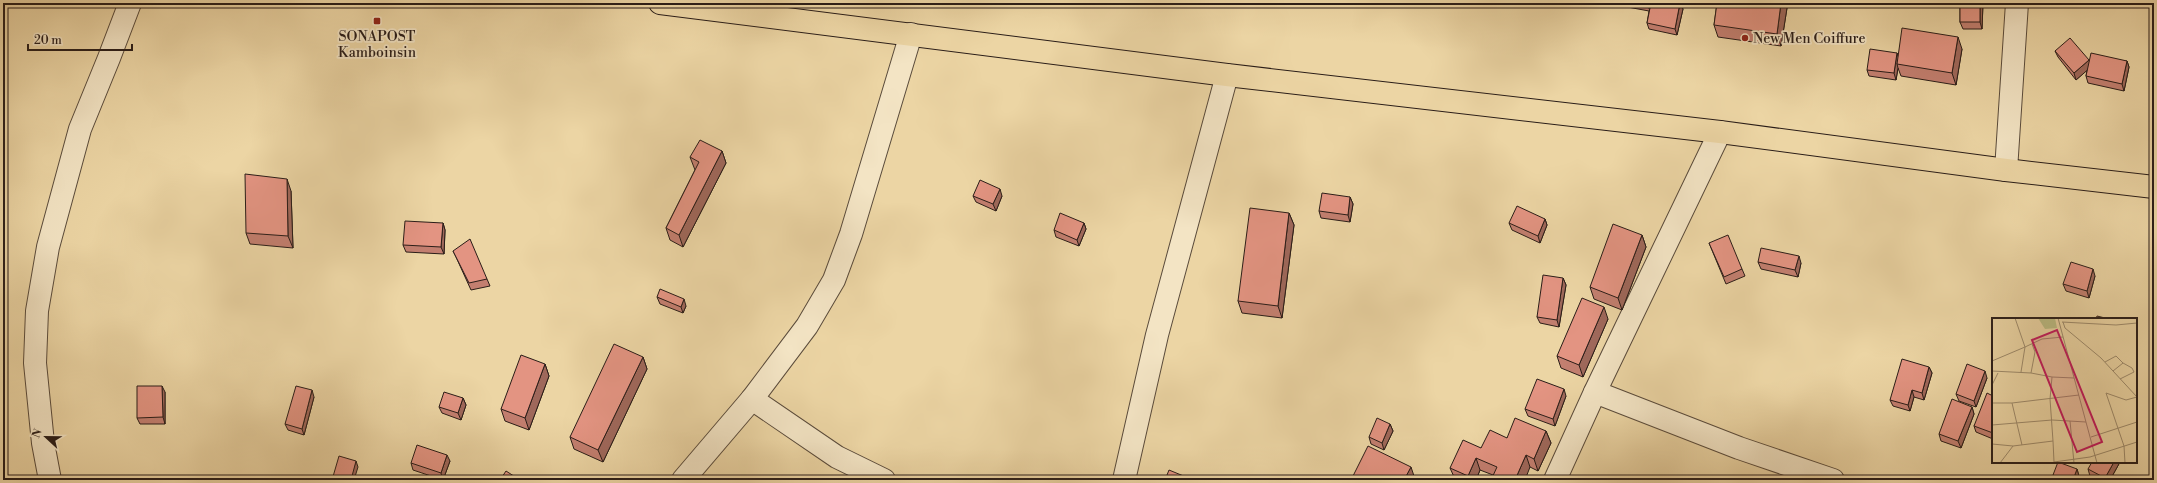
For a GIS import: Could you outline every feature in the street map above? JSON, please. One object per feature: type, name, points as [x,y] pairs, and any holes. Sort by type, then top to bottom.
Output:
[{"type":"main road","points":[[660,3],[1227,75],[1720,132],[2006,170],[2154,187]]},
{"type":"street","points":[[50,480],[43,443],[34,364],[37,311],[48,247],[80,129],[130,3]]},
{"type":"street","points":[[2006,170],[2017,3]]},
{"type":"street","points":[[683,480],[752,399],[807,326],[834,280],[851,234],[911,34]]},
{"type":"street","points":[[1124,480],[1157,335],[1227,75]]},
{"type":"street","points":[[1555,480],[1595,392],[1720,132]]},
{"type":"street","points":[[1595,392],[1739,448],[1833,480]]},
{"type":"street","points":[[752,399],[837,457],[884,480]]},
{"type":"building","points":[[1651,3],[1680,3],[1675,29],[1647,23]]},
{"type":"building","points":[[1717,3],[1781,3],[1777,34],[1714,25]]},
{"type":"building","points":[[1960,3],[1980,3],[1980,22],[1960,22]]},
{"type":"building","points":[[1902,28],[1958,37],[1952,73],[1897,64]]},
{"type":"building","points":[[2070,38],[2089,60],[2074,73],[2055,51]]},
{"type":"building","points":[[1870,49],[1897,53],[1894,73],[1867,70]]},
{"type":"building","points":[[2091,53],[2127,61],[2122,84],[2086,76]]},
{"type":"building","points":[[700,140],[722,151],[679,235],[666,228],[699,162],[690,157]]},
{"type":"building","points":[[245,174],[287,179],[288,236],[246,233]]},
{"type":"building","points":[[980,180],[1000,189],[993,204],[973,196]]},
{"type":"building","points":[[1322,193],[1350,197],[1348,215],[1319,211]]},
{"type":"building","points":[[1517,206],[1545,219],[1538,236],[1509,223]]},
{"type":"building","points":[[1250,208],[1289,213],[1278,306],[1238,301]]},
{"type":"building","points":[[1060,213],[1084,223],[1077,240],[1054,230]]},
{"type":"building","points":[[405,221],[443,223],[441,247],[403,245]]},
{"type":"building","points":[[1613,224],[1642,235],[1618,298],[1590,287]]},
{"type":"building","points":[[1728,235],[1742,269],[1724,277],[1709,243]]},
{"type":"building","points":[[470,239],[487,279],[469,283],[453,251]]},
{"type":"building","points":[[1761,248],[1799,256],[1795,270],[1758,262]]},
{"type":"building","points":[[2071,262],[2093,269],[2087,291],[2063,284]]},
{"type":"building","points":[[1543,275],[1563,278],[1557,320],[1537,317]]},
{"type":"building","points":[[660,289],[684,299],[681,307],[657,297]]},
{"type":"building","points":[[1582,298],[1604,307],[1579,365],[1557,356]]},
{"type":"building","points":[[614,344],[643,357],[598,450],[570,437]]},
{"type":"building","points":[[521,355],[545,364],[525,418],[501,409]]},
{"type":"building","points":[[1902,359],[1929,367],[1922,393],[1912,390],[1908,405],[1890,400]]},
{"type":"building","points":[[1967,364],[1985,371],[1974,401],[1956,394]]},
{"type":"building","points":[[1537,379],[1564,389],[1553,419],[1525,409]]},
{"type":"building","points":[[137,386],[162,386],[163,417],[137,418]]},
{"type":"building","points":[[296,386],[312,390],[302,429],[285,424]]},
{"type":"building","points":[[444,392],[463,398],[458,413],[439,407]]},
{"type":"building","points":[[1987,393],[1992,396],[1992,433],[1974,426]]},
{"type":"building","points":[[1952,399],[1972,407],[1958,441],[1939,434]]},
{"type":"building","points":[[1377,418],[1390,424],[1382,443],[1369,437]]},
{"type":"building","points":[[1515,418],[1546,431],[1534,459],[1526,455],[1515,480],[1491,480],[1497,467],[1476,458],[1468,476],[1450,468],[1463,440],[1481,448],[1490,430],[1507,438]]},
{"type":"building","points":[[417,445],[447,455],[441,473],[411,463]]},
{"type":"building","points":[[1368,446],[1411,467],[1404,480],[1351,480]]},
{"type":"building","points":[[339,456],[356,461],[351,480],[332,480]]},
{"type":"building","points":[[2058,463],[2077,469],[2073,480],[2067,480],[2053,475]]},
{"type":"building","points":[[2091,463],[2113,463],[2105,478],[2088,469]]},
{"type":"building","points":[[1169,470],[1186,477],[1185,480],[1165,480]]},
{"type":"building","points":[[506,471],[520,480],[500,480]]},
{"type":"place","name":"SONAPOST Kamboinsin","points":[[377,21]]},
{"type":"place","name":"New Men Coiffure","points":[[1745,38]]}]
